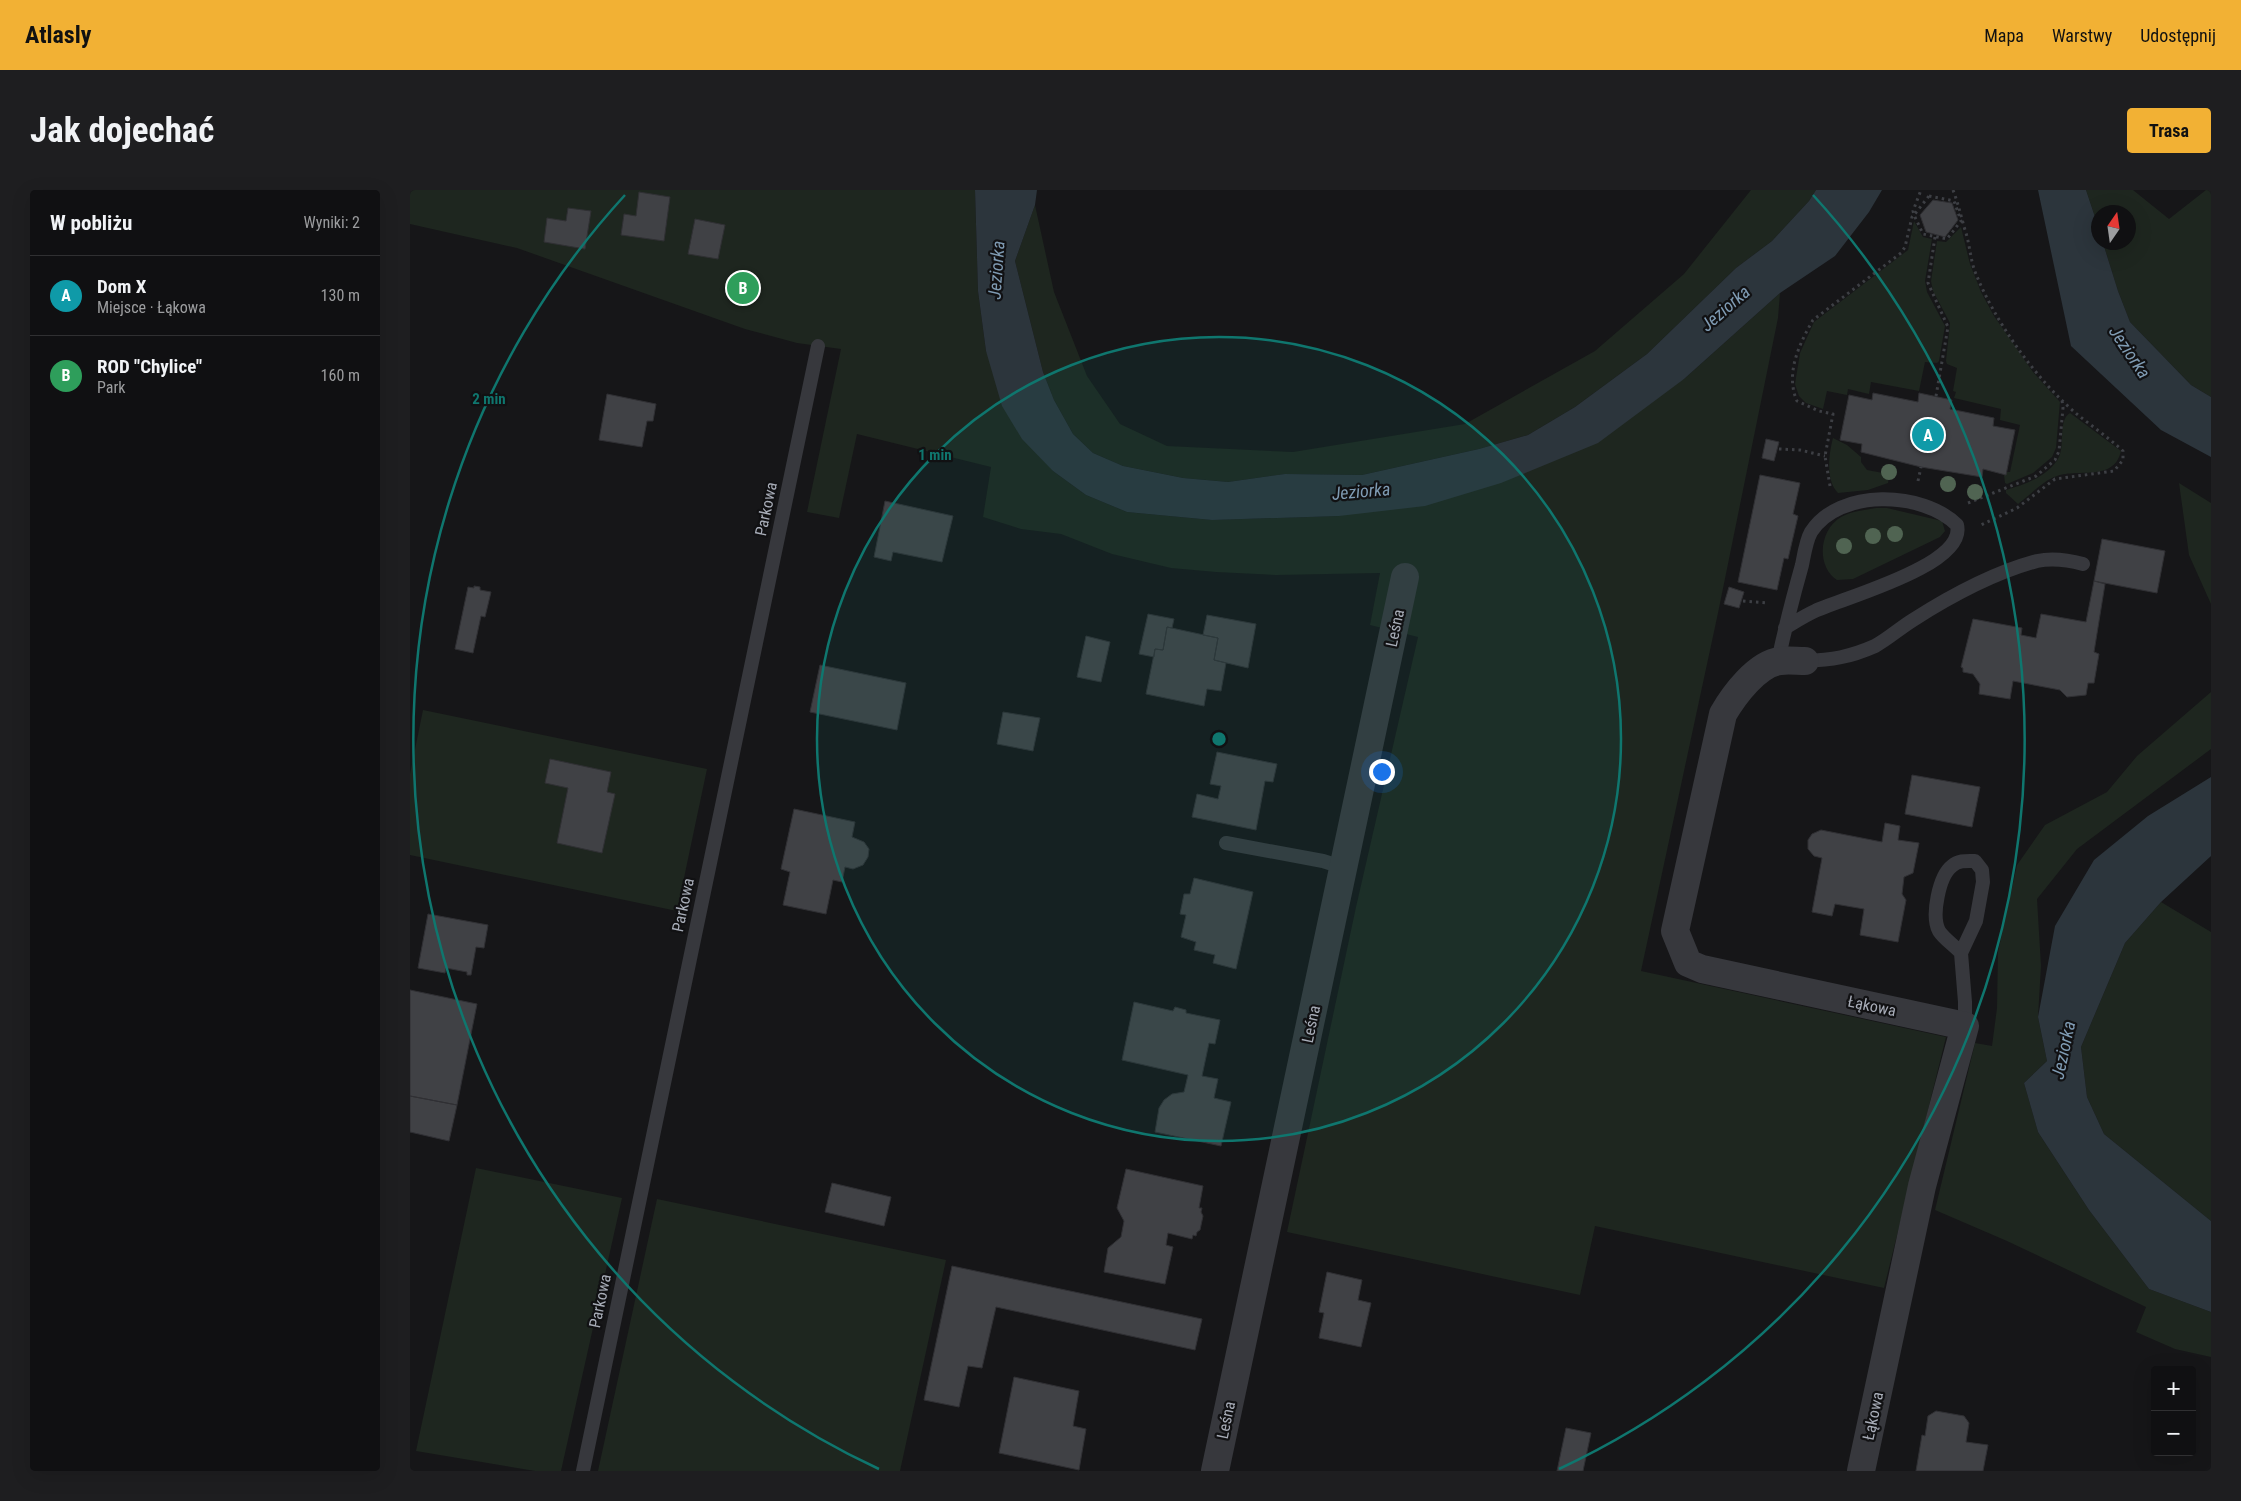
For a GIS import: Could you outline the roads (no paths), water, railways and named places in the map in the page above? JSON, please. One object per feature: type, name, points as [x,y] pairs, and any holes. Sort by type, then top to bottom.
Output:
[{"type":"street","name":"Leśna","points":[[1215,1471],[1345,868],[1405,577]]},
{"type":"street","name":"Łąkowa","points":[[1792,661],[1753,675],[1735,693],[1723,714],[1675,930],[1688,963],[1702,970],[1965,1026],[1922,1186],[1861,1471]]},
{"type":"lane","name":"Parkowa","points":[[583,1471],[818,346]]},
{"type":"lane","points":[[1785,628],[1814,611],[1879,587],[1925,566],[1948,550],[1958,537],[1957,525],[1942,513],[1928,506],[1892,498],[1873,500],[1850,505],[1828,514],[1810,533],[1785,628],[1792,661],[1838,659],[1876,645],[1914,619],[1953,597],[2016,569],[2039,561],[2066,560],[2083,564]]},
{"type":"lane","points":[[1226,843],[1323,861],[1345,868]]},
{"type":"lane","points":[[1961,953],[1939,931],[1936,908],[1944,877],[1952,866],[1963,860],[1974,861],[1982,870],[1983,882],[1976,921],[1961,953],[1965,1026]]},
{"type":"water","name":"Jeziorka","points":[[975,190],[1037,190],[1035,205],[1015,261],[1043,372],[1054,400],[1073,434],[1093,453],[1123,466],[1183,478],[1228,482],[1285,474],[1362,475],[1479,449],[1528,435],[1575,407],[1647,354],[1736,268],[1772,241],[1809,201],[1816,190],[1882,190],[1869,212],[1835,256],[1780,293],[1684,379],[1598,443],[1501,483],[1425,506],[1339,516],[1212,520],[1127,512],[1086,495],[1053,471],[1022,439],[1002,406],[986,351],[978,291]]},
{"type":"water","name":"Jeziorka","points":[[2038,190],[2086,190],[2091,205],[2091,250],[2105,250],[2130,322],[2191,385],[2211,397],[2211,457],[2161,430],[2071,346]]},
{"type":"water","name":"Jeziorka","points":[[2211,777],[2211,856],[2161,902],[2125,943],[2081,1047],[2087,1097],[2104,1134],[2211,1221],[2211,1312],[2149,1289],[2089,1210],[2038,1132],[2024,1083],[2047,1061],[2038,1017],[2055,926],[2094,860],[2148,816]]},
{"type":"place","name":"ROD \"Chylice\"","points":[[743,288]]},
{"type":"place","name":"Dom X","points":[[1928,435]]}]
